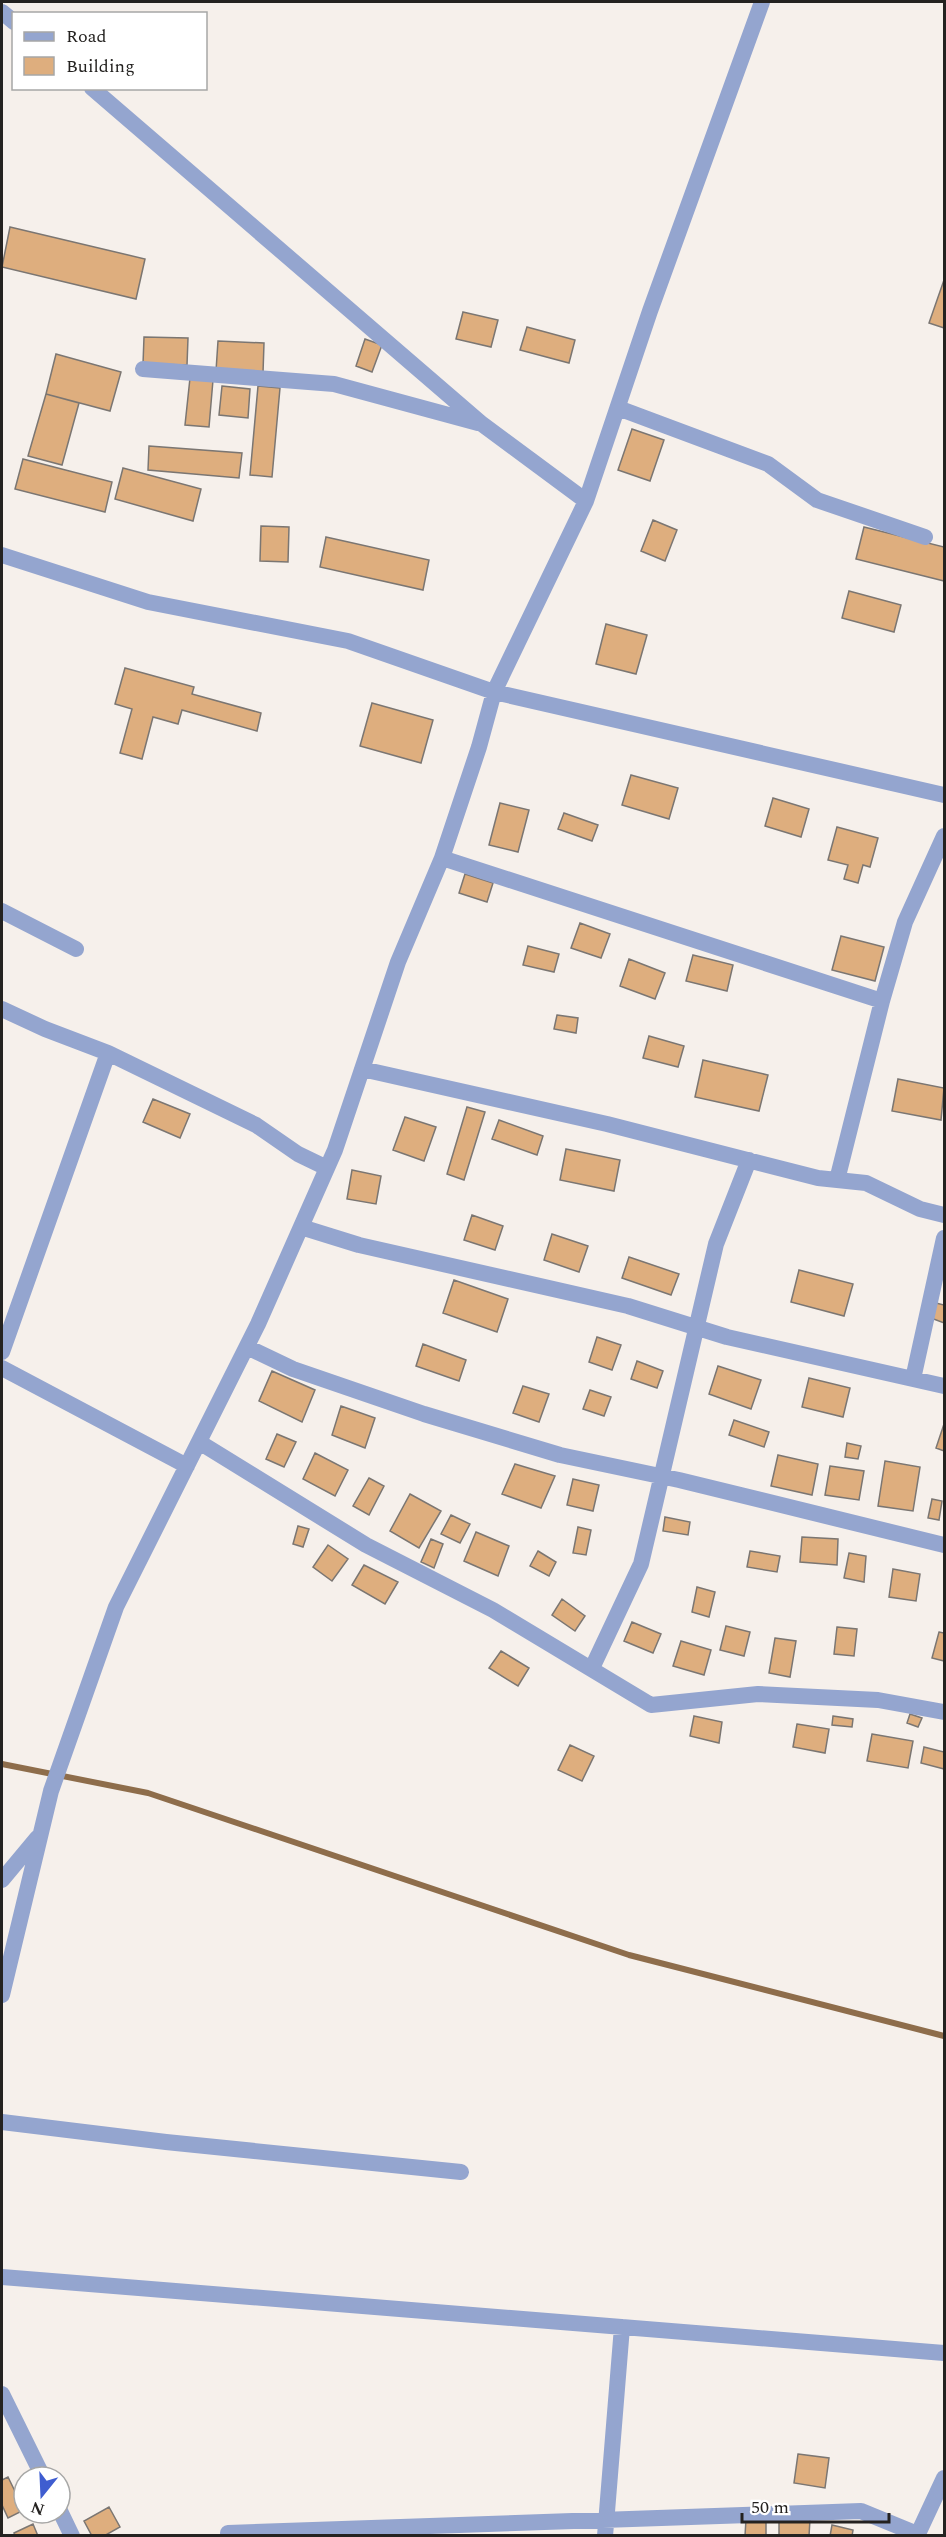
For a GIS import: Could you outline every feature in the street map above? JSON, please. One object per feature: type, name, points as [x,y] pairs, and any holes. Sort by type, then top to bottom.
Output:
[{"type":"street","points":[[2,1995],[51,1791],[117,1607],[247,1347],[327,1168],[398,962],[442,858],[495,692],[586,501],[688,204],[762,2]]},
{"type":"street","points":[[94,90],[482,424],[586,501]]},
{"type":"street","points":[[143,369],[334,384],[482,424]]},
{"type":"street","points":[[618,408],[768,464],[817,500],[925,537]]},
{"type":"street","points":[[2,555],[148,602],[348,640],[495,692],[945,795]]},
{"type":"street","points":[[837,1180],[882,1001],[905,922],[945,836]]},
{"type":"street","points":[[442,858],[882,1001]]},
{"type":"street","points":[[2,911],[76,949]]},
{"type":"street","points":[[2,1010],[108,1053],[256,1125],[298,1154],[327,1168]]},
{"type":"street","points":[[2,1352],[108,1053]]},
{"type":"street","points":[[362,1069],[607,1124],[818,1178],[866,1183],[920,1209],[945,1215]]},
{"type":"street","points":[[592,1668],[641,1564],[716,1244],[749,1160]]},
{"type":"street","points":[[302,1227],[359,1245],[627,1306],[727,1337],[945,1386]]},
{"type":"street","points":[[913,1379],[945,1238]]},
{"type":"street","points":[[247,1347],[293,1369],[424,1414],[560,1455],[661,1476],[945,1545]]},
{"type":"street","points":[[2,1368],[187,1466]]},
{"type":"street","points":[[199,1442],[366,1545],[493,1610],[651,1705],[758,1694],[878,1700],[945,1712]]},
{"type":"street","points":[[2,1880],[40,1835]]},
{"type":"street","points":[[2,2122],[166,2142],[461,2172]]},
{"type":"street","points":[[2,2277],[945,2353]]},
{"type":"street","points":[[605,2527],[622,2327]]},
{"type":"street","points":[[2,2394],[37,2465]]},
{"type":"street","points":[[228,2533],[605,2527],[861,2511],[917,2535],[945,2478]]},
{"type":"building","points":[[10,227],[145,259],[136,299],[2,267]]},
{"type":"building","points":[[944,280],[944,328],[929,323]]},
{"type":"building","points":[[463,312],[498,320],[491,347],[456,339]]},
{"type":"building","points":[[527,327],[575,340],[569,363],[520,350]]},
{"type":"building","points":[[144,337],[188,338],[187,365],[143,364]]},
{"type":"building","points":[[365,339],[382,345],[372,372],[356,366]]},
{"type":"building","points":[[218,341],[264,343],[263,373],[216,371]]},
{"type":"building","points":[[56,354],[121,372],[110,411],[46,394]]},
{"type":"building","points":[[190,378],[213,380],[209,427],[185,425]]},
{"type":"building","points":[[222,386],[250,389],[248,418],[219,415]]},
{"type":"building","points":[[258,386],[280,388],[272,477],[250,475]]},
{"type":"building","points":[[46,394],[79,403],[62,465],[28,456]]},
{"type":"building","points":[[632,429],[664,440],[650,481],[618,470]]},
{"type":"building","points":[[149,446],[242,453],[239,478],[148,470]]},
{"type":"building","points":[[23,459],[112,482],[105,512],[15,489]]},
{"type":"building","points":[[123,468],[201,489],[193,521],[115,499]]},
{"type":"building","points":[[653,520],[677,530],[665,561],[641,551]]},
{"type":"building","points":[[261,526],[289,527],[288,562],[260,561]]},
{"type":"building","points":[[864,527],[944,547],[944,581],[856,559]]},
{"type":"building","points":[[326,537],[429,560],[423,590],[320,567]]},
{"type":"building","points":[[849,591],[901,605],[894,632],[842,618]]},
{"type":"building","points":[[606,624],[647,635],[636,674],[596,664]]},
{"type":"building","points":[[125,668],[194,687],[192,694],[261,713],[257,731],[182,710],[178,724],[153,717],[142,759],[120,753],[132,709],[115,704]]},
{"type":"building","points":[[372,703],[433,720],[421,763],[360,746]]},
{"type":"building","points":[[631,775],[678,788],[669,819],[622,805]]},
{"type":"building","points":[[773,798],[809,809],[801,837],[765,826]]},
{"type":"building","points":[[500,803],[529,810],[518,852],[489,845]]},
{"type":"building","points":[[564,813],[598,825],[592,841],[558,829]]},
{"type":"building","points":[[837,827],[878,838],[870,867],[863,865],[858,883],[844,879],[848,865],[828,860]]},
{"type":"building","points":[[465,874],[493,883],[487,902],[459,893]]},
{"type":"building","points":[[580,923],[610,934],[601,958],[571,948]]},
{"type":"building","points":[[841,936],[884,947],[875,981],[832,970]]},
{"type":"building","points":[[528,946],[559,954],[554,972],[523,965]]},
{"type":"building","points":[[693,955],[733,965],[727,991],[686,981]]},
{"type":"building","points":[[629,959],[665,973],[655,999],[620,986]]},
{"type":"building","points":[[557,1015],[578,1018],[576,1033],[554,1029]]},
{"type":"building","points":[[649,1036],[684,1046],[678,1067],[643,1058]]},
{"type":"building","points":[[703,1060],[768,1075],[759,1111],[695,1097]]},
{"type":"building","points":[[898,1079],[944,1088],[941,1120],[892,1111]]},
{"type":"building","points":[[153,1099],[190,1114],[180,1138],[143,1122]]},
{"type":"building","points":[[467,1107],[485,1112],[464,1180],[447,1174]]},
{"type":"building","points":[[405,1117],[436,1127],[424,1161],[393,1150]]},
{"type":"building","points":[[499,1120],[543,1136],[537,1155],[492,1139]]},
{"type":"building","points":[[566,1149],[620,1160],[614,1191],[560,1180]]},
{"type":"building","points":[[352,1170],[381,1176],[376,1204],[347,1199]]},
{"type":"building","points":[[472,1215],[503,1226],[495,1250],[464,1240]]},
{"type":"building","points":[[552,1234],[588,1246],[579,1272],[544,1260]]},
{"type":"building","points":[[629,1257],[679,1274],[671,1295],[622,1278]]},
{"type":"building","points":[[799,1270],[853,1284],[844,1316],[791,1302]]},
{"type":"building","points":[[454,1280],[508,1299],[497,1332],[443,1313]]},
{"type":"building","points":[[936,1303],[944,1305],[944,1323],[931,1318]]},
{"type":"building","points":[[597,1337],[621,1345],[612,1370],[589,1362]]},
{"type":"building","points":[[423,1344],[466,1360],[459,1381],[416,1366]]},
{"type":"building","points":[[637,1361],[663,1371],[657,1388],[631,1379]]},
{"type":"building","points":[[718,1366],[761,1380],[751,1409],[709,1394]]},
{"type":"building","points":[[272,1371],[315,1390],[302,1422],[259,1401]]},
{"type":"building","points":[[809,1378],[850,1388],[843,1417],[802,1407]]},
{"type":"building","points":[[523,1386],[549,1394],[539,1422],[513,1413]]},
{"type":"building","points":[[590,1390],[611,1397],[604,1416],[583,1409]]},
{"type":"building","points":[[341,1406],[375,1418],[365,1448],[332,1435]]},
{"type":"building","points":[[734,1420],[769,1432],[764,1447],[729,1435]]},
{"type":"building","points":[[944,1424],[944,1451],[936,1448]]},
{"type":"building","points":[[277,1434],[296,1442],[284,1467],[266,1459]]},
{"type":"building","points":[[847,1443],[861,1446],[858,1459],[845,1457]]},
{"type":"building","points":[[315,1453],[348,1470],[335,1496],[303,1479]]},
{"type":"building","points":[[778,1455],[818,1464],[812,1495],[771,1486]]},
{"type":"building","points":[[885,1461],[920,1467],[913,1511],[878,1506]]},
{"type":"building","points":[[515,1464],[555,1476],[541,1508],[502,1494]]},
{"type":"building","points":[[830,1466],[864,1471],[859,1500],[825,1495]]},
{"type":"building","points":[[369,1478],[384,1486],[369,1515],[353,1506]]},
{"type":"building","points":[[573,1479],[599,1485],[593,1511],[567,1505]]},
{"type":"building","points":[[410,1494],[441,1511],[419,1548],[390,1531]]},
{"type":"building","points":[[932,1499],[942,1501],[939,1520],[928,1518]]},
{"type":"building","points":[[451,1515],[470,1524],[460,1543],[441,1534]]},
{"type":"building","points":[[665,1517],[690,1522],[688,1535],[663,1531]]},
{"type":"building","points":[[298,1526],[309,1529],[303,1547],[293,1544]]},
{"type":"building","points":[[578,1527],[591,1530],[586,1555],[573,1553]]},
{"type":"building","points":[[476,1532],[509,1546],[498,1576],[464,1561]]},
{"type":"building","points":[[802,1537],[838,1539],[837,1565],[800,1562]]},
{"type":"building","points":[[431,1539],[443,1544],[434,1568],[421,1562]]},
{"type":"building","points":[[328,1545],[348,1559],[332,1581],[313,1567]]},
{"type":"building","points":[[538,1551],[556,1562],[549,1576],[530,1566]]},
{"type":"building","points":[[750,1551],[780,1556],[777,1572],[747,1567]]},
{"type":"building","points":[[849,1553],[866,1556],[864,1582],[844,1578]]},
{"type":"building","points":[[364,1565],[398,1582],[385,1604],[352,1585]]},
{"type":"building","points":[[893,1569],[920,1574],[916,1601],[889,1597]]},
{"type":"building","points":[[697,1587],[715,1592],[709,1617],[692,1612]]},
{"type":"building","points":[[562,1599],[585,1616],[575,1631],[552,1615]]},
{"type":"building","points":[[632,1622],[661,1634],[653,1653],[624,1641]]},
{"type":"building","points":[[726,1626],[750,1632],[744,1656],[720,1650]]},
{"type":"building","points":[[837,1627],[857,1629],[854,1656],[834,1654]]},
{"type":"building","points":[[939,1632],[944,1633],[944,1661],[932,1658]]},
{"type":"building","points":[[775,1638],[796,1641],[790,1677],[769,1673]]},
{"type":"building","points":[[681,1641],[711,1650],[704,1675],[673,1666]]},
{"type":"building","points":[[501,1651],[529,1668],[518,1686],[489,1668]]},
{"type":"building","points":[[910,1714],[922,1718],[918,1727],[907,1723]]},
{"type":"building","points":[[694,1716],[722,1722],[719,1743],[690,1736]]},
{"type":"building","points":[[833,1716],[853,1719],[852,1727],[832,1725]]},
{"type":"building","points":[[797,1724],[829,1729],[825,1753],[793,1747]]},
{"type":"building","points":[[872,1734],[913,1741],[908,1768],[867,1761]]},
{"type":"building","points":[[570,1745],[594,1756],[582,1781],[558,1770]]},
{"type":"building","points":[[924,1747],[944,1752],[944,1769],[921,1763]]},
{"type":"building","points":[[798,2454],[829,2458],[825,2488],[794,2483]]},
{"type":"building","points":[[8,2477],[12,2485],[12,2516],[8,2518],[2,2505],[2,2480]]},
{"type":"building","points":[[109,2507],[120,2527],[104,2536],[92,2536],[84,2521]]},
{"type":"building","points":[[779,2518],[810,2519],[809,2536],[779,2535]]},
{"type":"building","points":[[746,2519],[766,2520],[766,2536],[745,2536]]},
{"type":"building","points":[[33,2525],[38,2536],[15,2536],[14,2533]]},
{"type":"building","points":[[832,2525],[853,2530],[852,2536],[830,2536]]},
{"type":"waterway","points":[[2,1764],[148,1793],[629,1955],[944,2036]]}]
